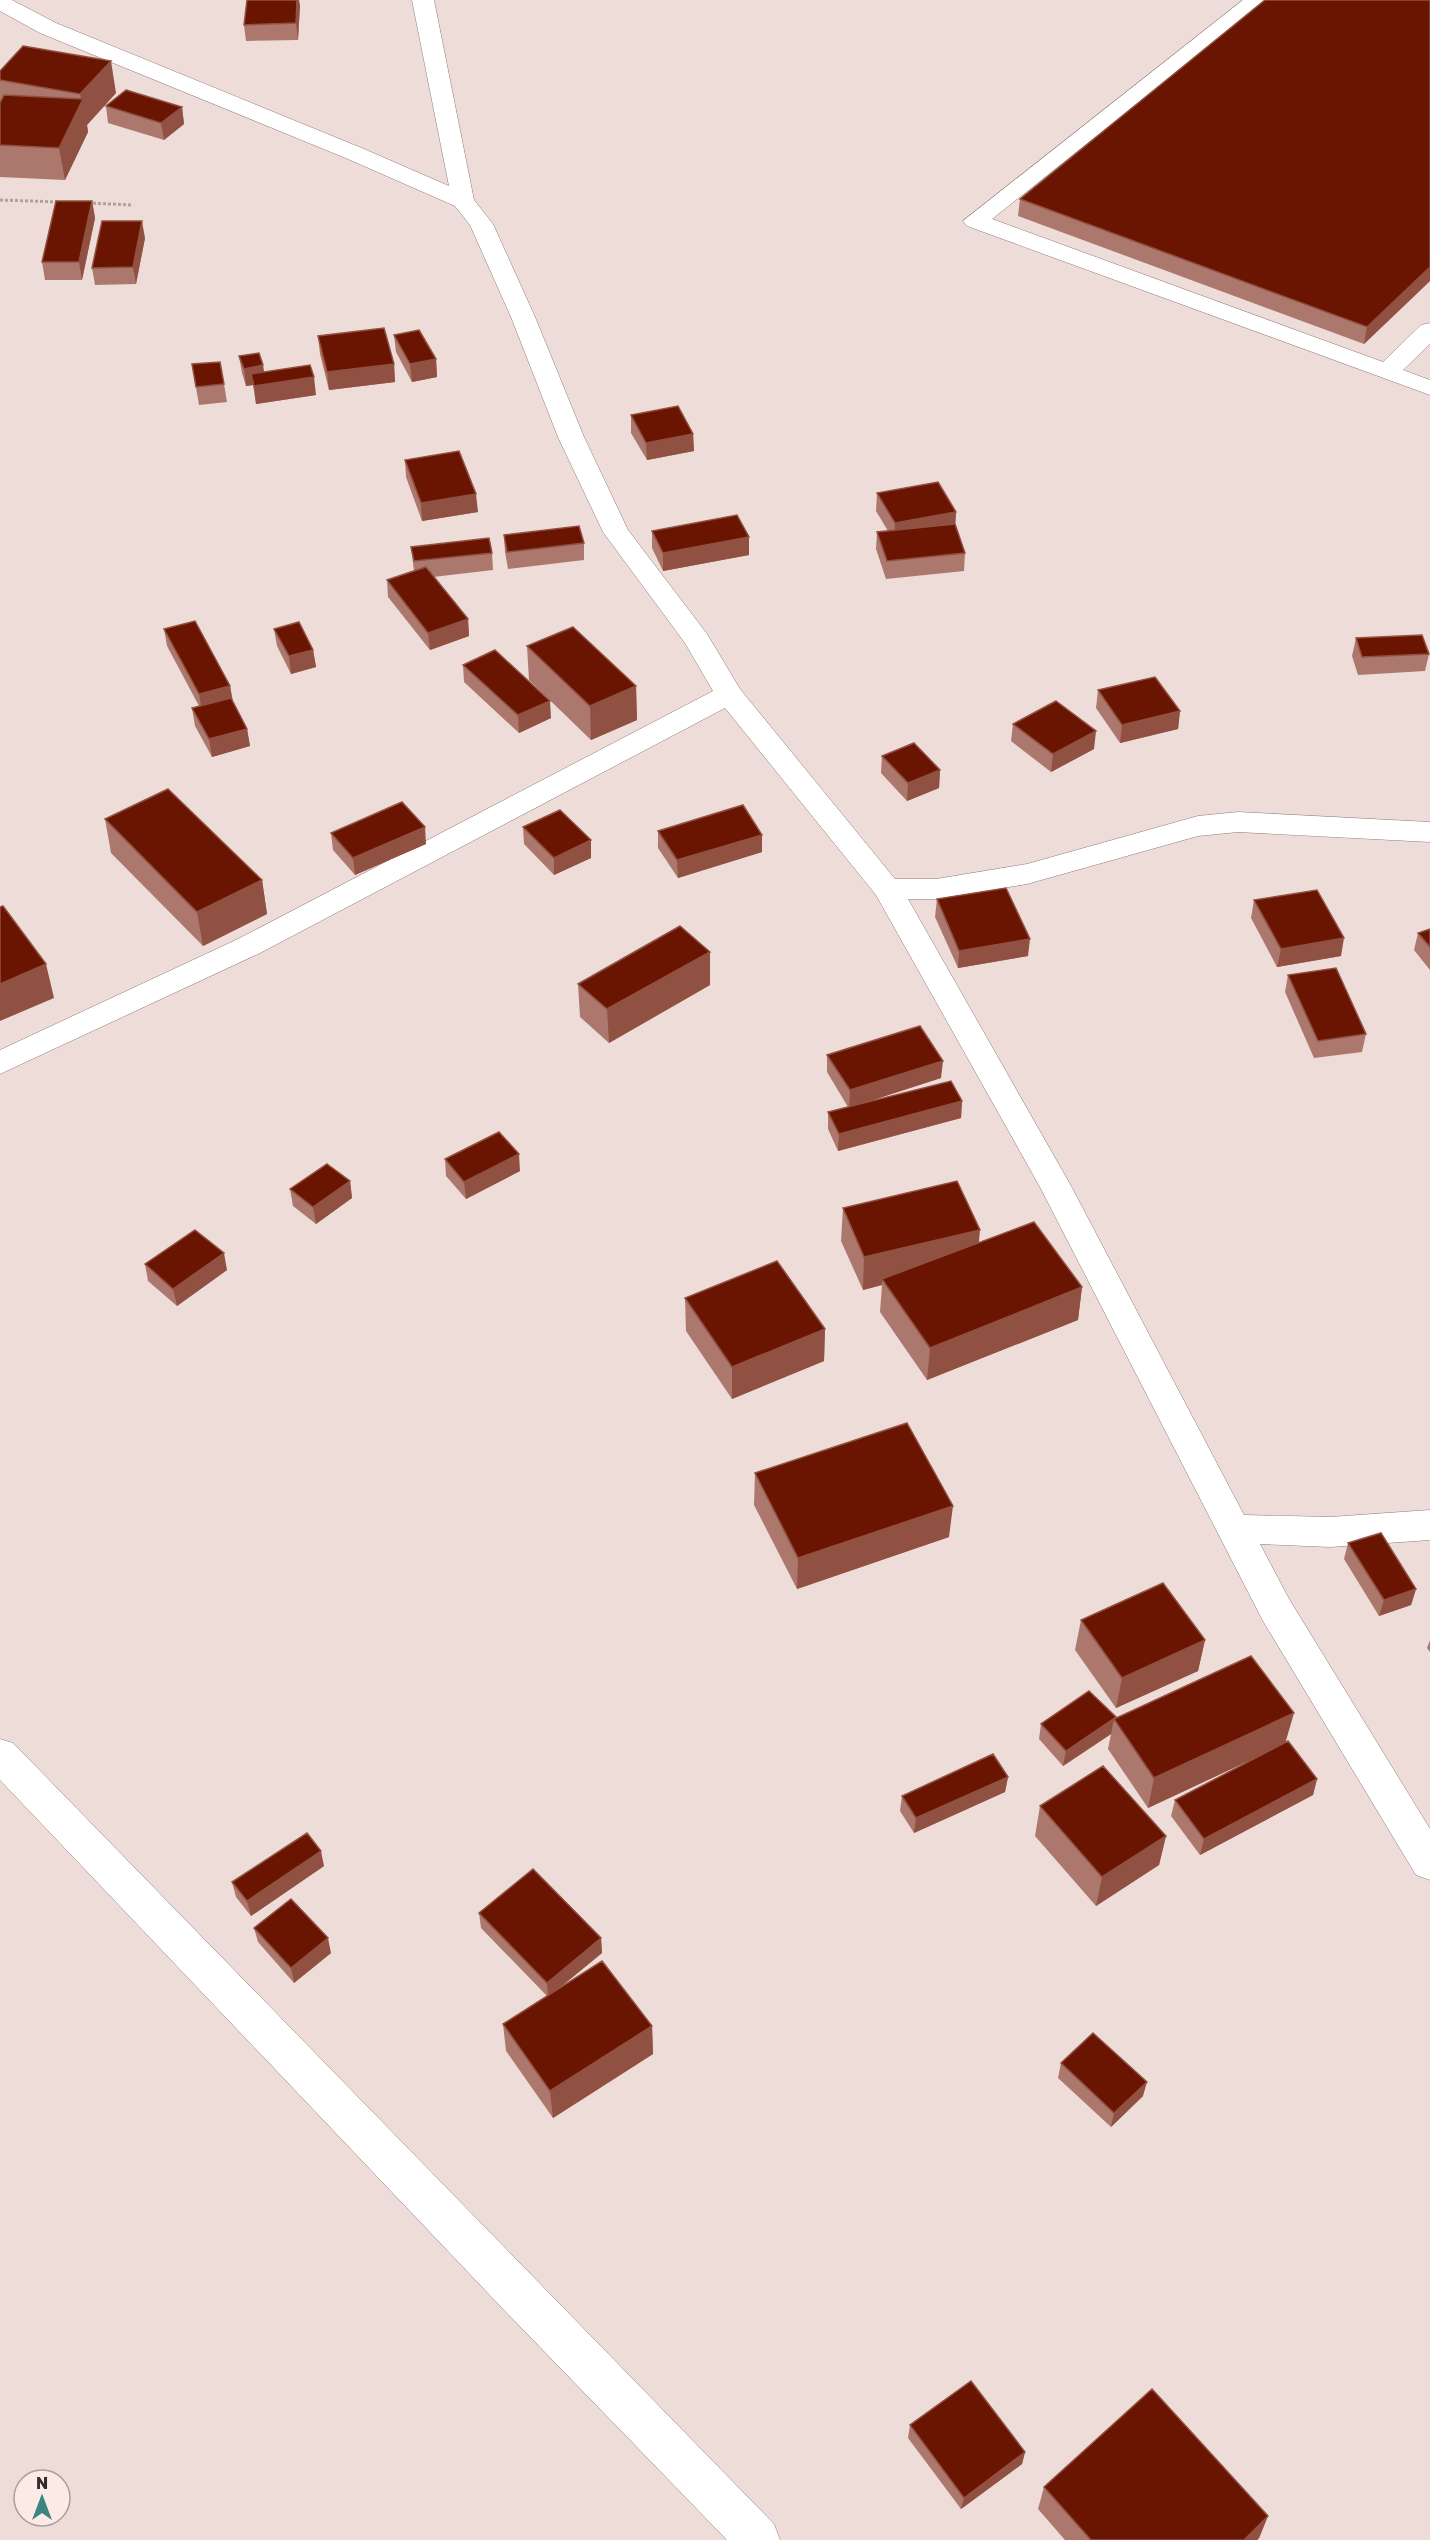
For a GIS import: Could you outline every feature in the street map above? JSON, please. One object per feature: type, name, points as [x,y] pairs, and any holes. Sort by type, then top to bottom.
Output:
[{"type":"street","points":[[423,0],[463,201],[481,224],[523,317],[571,437],[616,532],[697,640],[729,694],[887,889],[1054,1186],[1276,1610],[1430,1863]]},
{"type":"street","points":[[1256,0],[975,221],[1430,388]]},
{"type":"street","points":[[0,2],[48,28],[334,145],[463,201]]},
{"type":"street","points":[[1388,372],[1430,330]]},
{"type":"street","points":[[0,1063],[249,946],[729,694]]},
{"type":"street","points":[[887,889],[936,889],[1027,874],[1198,826],[1238,822],[1430,832]]},
{"type":"street","points":[[1234,1529],[1330,1532],[1430,1525]]},
{"type":"street","points":[[0,1755],[519,2296],[758,2540]]},
{"type":"path","points":[[0,200],[67,203]]},
{"type":"path","points":[[78,203],[133,205]]},
{"type":"building","points":[[247,0],[297,0],[296,23],[244,25]]},
{"type":"building","points":[[1265,0],[1430,0],[1430,267],[1367,327],[1020,199]]},
{"type":"building","points":[[23,46],[111,61],[80,94],[0,80],[0,71]]},
{"type":"building","points":[[126,90],[182,107],[161,123],[106,106]]},
{"type":"building","points":[[4,95],[83,99],[59,148],[0,145],[0,103]]},
{"type":"building","points":[[56,201],[92,201],[79,262],[42,262]]},
{"type":"building","points":[[102,221],[142,221],[133,267],[92,268]]},
{"type":"building","points":[[384,328],[394,364],[327,372],[318,336]]},
{"type":"building","points":[[419,330],[436,359],[410,364],[394,335]]},
{"type":"building","points":[[259,353],[263,365],[244,369],[239,356]]},
{"type":"building","points":[[220,362],[224,384],[196,387],[192,364]]},
{"type":"building","points":[[310,365],[314,377],[254,386],[251,374]]},
{"type":"building","points":[[678,406],[693,434],[646,443],[631,415]]},
{"type":"building","points":[[459,451],[476,494],[421,503],[405,460]]},
{"type":"building","points":[[938,482],[956,512],[895,523],[877,493]]},
{"type":"building","points":[[737,515],[749,537],[663,553],[652,531]]},
{"type":"building","points":[[955,524],[965,553],[887,561],[877,532]]},
{"type":"building","points":[[579,526],[584,543],[507,552],[504,535]]},
{"type":"building","points":[[489,538],[492,553],[414,561],[411,547]]},
{"type":"building","points":[[426,567],[468,619],[428,633],[387,580]]},
{"type":"building","points":[[195,621],[230,686],[199,694],[164,629]]},
{"type":"building","points":[[299,622],[313,650],[289,656],[274,629]]},
{"type":"building","points":[[573,627],[636,686],[590,706],[527,646]]},
{"type":"building","points":[[1422,635],[1429,654],[1362,657],[1356,638]]},
{"type":"building","points":[[495,650],[550,701],[518,715],[463,665]]},
{"type":"building","points":[[1155,677],[1180,711],[1122,725],[1098,690]]},
{"type":"building","points":[[231,698],[247,729],[209,739],[192,708]]},
{"type":"building","points":[[1056,701],[1096,731],[1053,754],[1013,724]]},
{"type":"building","points":[[914,743],[940,770],[908,783],[882,756]]},
{"type":"building","points":[[168,789],[262,880],[197,912],[105,819]]},
{"type":"building","points":[[402,802],[425,827],[353,858],[331,833]]},
{"type":"building","points":[[743,805],[762,835],[677,860],[658,831]]},
{"type":"building","points":[[560,810],[591,840],[554,858],[523,827]]},
{"type":"building","points":[[1006,888],[1030,939],[959,951],[937,899]]},
{"type":"building","points":[[1317,890],[1344,938],[1281,949],[1254,900]]},
{"type":"building","points":[[3,906],[46,964],[0,984],[0,907]]},
{"type":"building","points":[[680,926],[710,952],[607,1009],[578,984]]},
{"type":"building","points":[[1430,929],[1430,947],[1418,933]]},
{"type":"building","points":[[1336,968],[1366,1034],[1318,1041],[1288,975]]},
{"type":"building","points":[[920,1026],[943,1061],[850,1090],[827,1055]]},
{"type":"building","points":[[951,1081],[962,1101],[839,1134],[828,1112]]},
{"type":"building","points":[[499,1132],[519,1154],[464,1182],[445,1159]]},
{"type":"building","points":[[327,1164],[350,1181],[313,1207],[290,1189]]},
{"type":"building","points":[[957,1181],[980,1230],[864,1257],[843,1208]]},
{"type":"building","points":[[1034,1222],[1082,1287],[930,1348],[882,1279]]},
{"type":"building","points":[[195,1230],[224,1253],[173,1289],[145,1264]]},
{"type":"building","points":[[777,1261],[825,1329],[732,1367],[685,1298]]},
{"type":"building","points":[[907,1423],[953,1506],[798,1558],[755,1473]]},
{"type":"building","points":[[1381,1533],[1416,1589],[1384,1600],[1348,1543]]},
{"type":"building","points":[[1163,1583],[1205,1640],[1122,1678],[1081,1620]]},
{"type":"building","points":[[1251,1656],[1294,1713],[1154,1778],[1114,1719]]},
{"type":"building","points":[[1089,1691],[1116,1717],[1066,1751],[1041,1724]]},
{"type":"building","points":[[1288,1741],[1317,1779],[1204,1839],[1175,1800]]},
{"type":"building","points":[[993,1754],[1008,1777],[916,1818],[902,1796]]},
{"type":"building","points":[[1103,1766],[1166,1836],[1102,1877],[1040,1806]]},
{"type":"building","points":[[307,1833],[321,1851],[247,1901],[232,1882]]},
{"type":"building","points":[[533,1869],[601,1938],[547,1983],[479,1913]]},
{"type":"building","points":[[291,1899],[328,1938],[291,1968],[254,1928]]},
{"type":"building","points":[[602,1961],[652,2026],[550,2091],[503,2024]]},
{"type":"building","points":[[1093,2033],[1147,2082],[1114,2113],[1061,2063]]},
{"type":"building","points":[[971,2381],[1025,2452],[964,2498],[910,2425]]},
{"type":"building","points":[[1152,2389],[1268,2516],[1244,2540],[1091,2540],[1044,2487]]}]
